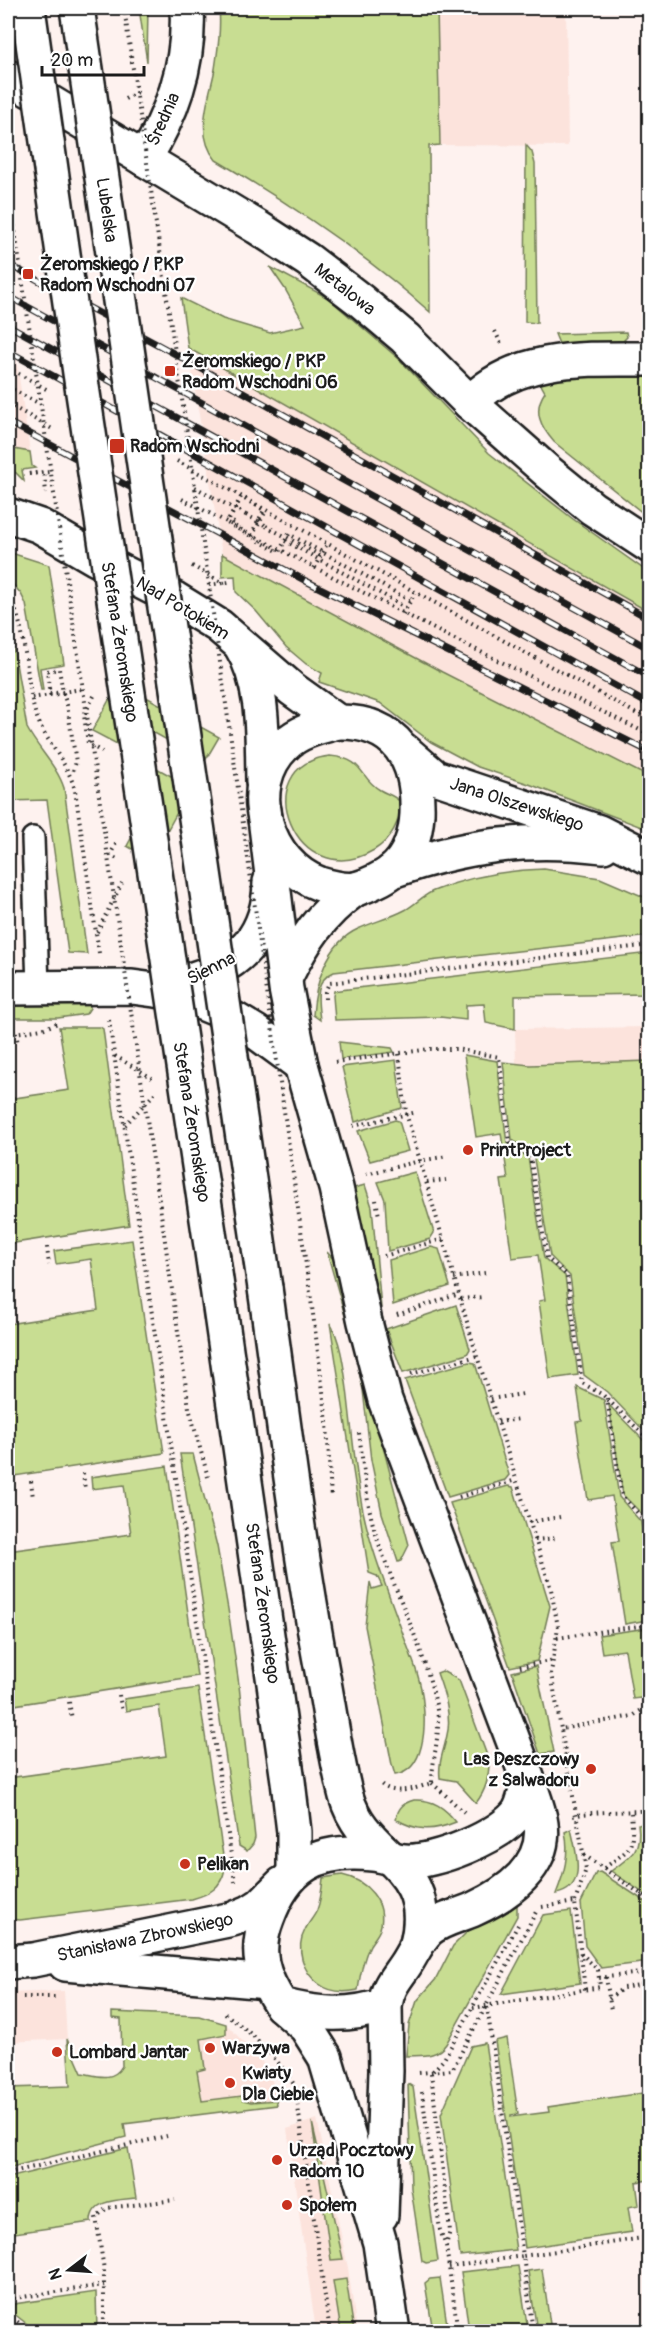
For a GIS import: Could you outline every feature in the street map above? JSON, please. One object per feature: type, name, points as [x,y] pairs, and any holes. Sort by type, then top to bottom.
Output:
[{"type":"main road","points":[[28,8],[70,385]]},
{"type":"main road","name":"Lubelska","points":[[77,8],[316,1640],[347,1798],[365,1833],[391,1856]]},
{"type":"main road","name":"Średnia","points":[[144,159],[164,126],[177,90],[186,45],[188,8]]},
{"type":"main road","name":"Metalowa","points":[[8,77],[308,260],[390,325],[470,403],[548,472],[592,508],[650,546]]},
{"type":"main road","points":[[470,403],[481,391],[494,383],[539,366],[581,359],[650,358]]},
{"type":"main road","name":"Stefana Żeromskiego","points":[[70,385],[213,1259],[294,1832],[288,1878],[268,1915],[260,1943],[261,1960],[274,1994]]},
{"type":"main road","name":"Nad Potokiem","points":[[8,515],[40,526],[95,558],[176,599],[219,626],[305,699],[338,722]]},
{"type":"main road","name":"Nad Potokiem","points":[[8,539],[95,558]]},
{"type":"main road","name":"Nad Potokiem","points":[[239,642],[253,674],[260,708],[264,800]]},
{"type":"main road","points":[[285,978],[309,933],[333,906],[355,889],[392,871],[410,846],[417,819],[416,783],[405,752],[378,729],[353,722],[338,722],[309,729],[285,745],[271,766],[264,800],[285,978],[302,1065],[334,1182],[364,1322],[386,1400],[528,1780],[539,1815],[542,1838],[530,1867],[512,1887],[500,1896],[430,1929],[393,1979],[385,2005],[386,2071],[380,2243]]},
{"type":"main road","name":"Jana Olszewskiego","points":[[405,752],[435,777],[599,832],[642,854]]},
{"type":"main road","points":[[264,800],[271,837],[289,866],[301,875],[332,888],[355,889]]},
{"type":"main road","name":"Jana Olszewskiego","points":[[392,871],[456,851],[518,842],[573,843],[642,854]]},
{"type":"main road","name":"Sienna","points":[[151,989],[199,977],[236,956],[252,942],[261,929],[266,910],[270,889],[271,859]]},
{"type":"main road","name":"Sienna","points":[[22,987],[132,987],[177,993],[221,1011],[256,1032],[302,1065]]},
{"type":"main road","points":[[288,1878],[308,1863],[333,1854],[351,1852],[391,1856],[404,1861],[415,1860],[456,1850],[486,1838],[499,1831],[519,1810],[528,1780]]},
{"type":"main road","points":[[391,1856],[409,1878],[420,1901],[421,1927],[417,1944]]},
{"type":"main road","name":"Stanisława Zbrowskiego","points":[[20,1961],[215,1924],[240,1917],[261,1905],[288,1878]]},
{"type":"main road","name":"Stanisława Zbrowskiego","points":[[20,1961],[209,1976],[274,1994]]},
{"type":"main road","points":[[274,1994],[303,2011],[334,2014],[365,2012],[385,2005]]},
{"type":"main road","points":[[274,1994],[306,2027],[325,2056],[380,2243],[393,2331]]},
{"type":"lane","points":[[22,987],[33,838]]},
{"type":"path","points":[[124,8],[210,585],[313,1314],[327,1422],[331,1504]]},
{"type":"path","points":[[8,184],[81,689],[164,1234]]},
{"type":"path","points":[[8,368],[70,385]]},
{"type":"path","points":[[8,387],[40,404]]},
{"type":"path","points":[[8,404],[58,432]]},
{"type":"path","points":[[173,459],[650,722]]},
{"type":"path","points":[[46,495],[44,472],[29,474],[50,472]]},
{"type":"path","points":[[195,487],[260,522]]},
{"type":"path","points":[[241,497],[227,523],[279,552],[289,534],[410,601]]},
{"type":"path","points":[[241,497],[264,510],[252,533],[229,520],[241,497]]},
{"type":"path","points":[[241,497],[264,510],[258,521],[321,556]]},
{"type":"path","points":[[182,499],[403,614],[650,735]]},
{"type":"path","points":[[252,536],[266,510]]},
{"type":"path","points":[[285,541],[406,608]]},
{"type":"path","points":[[314,568],[327,544]]},
{"type":"path","points":[[210,585],[229,582]]},
{"type":"path","points":[[403,614],[415,593]]},
{"type":"path","points":[[8,595],[17,617],[32,698],[45,737],[71,775],[125,1125],[235,1883]]},
{"type":"path","points":[[71,775],[76,762],[67,705],[63,693],[59,669],[47,670],[50,694],[81,689]]},
{"type":"path","points":[[32,698],[63,693]]},
{"type":"path","points":[[329,983],[650,945]]},
{"type":"path","points":[[8,1034],[42,1029],[58,1022]]},
{"type":"path","points":[[16,1033],[18,1044]]},
{"type":"path","points":[[335,1062],[456,1048],[499,1057],[510,1143],[530,1156],[547,1258],[567,1275],[582,1383],[607,1398],[650,1441]]},
{"type":"path","points":[[399,1054],[406,1113],[477,1356],[550,1589],[558,1628],[551,1673],[586,1869],[575,1902],[585,1990]]},
{"type":"path","points":[[125,1125],[162,1084]]},
{"type":"path","points":[[348,1128],[417,1112]]},
{"type":"path","points":[[290,1150],[302,1196]]},
{"type":"path","points":[[334,1182],[448,1156]]},
{"type":"path","points":[[427,1182],[446,1180]]},
{"type":"path","points":[[383,1256],[443,1239]]},
{"type":"path","points":[[47,1247],[50,1265]]},
{"type":"path","points":[[454,1278],[485,1274]]},
{"type":"path","points":[[387,1319],[459,1294]]},
{"type":"path","points":[[461,1299],[483,1297]]},
{"type":"path","points":[[404,1377],[477,1356]]},
{"type":"path","points":[[491,1399],[523,1394]]},
{"type":"path","points":[[607,1398],[622,1496],[645,1520],[650,1561]]},
{"type":"path","points":[[498,1422],[520,1419]]},
{"type":"path","points":[[358,1423],[367,1491],[377,1539],[428,1675],[437,1712],[438,1735],[432,1764],[432,1783],[467,1814]]},
{"type":"path","points":[[83,1473],[85,1490]]},
{"type":"path","points":[[449,1500],[516,1480]]},
{"type":"path","points":[[31,1481],[33,1498]]},
{"type":"path","points":[[529,1522],[560,1517]]},
{"type":"path","points":[[535,1540],[557,1538]]},
{"type":"path","points":[[557,1638],[646,1625],[650,1622]]},
{"type":"path","points":[[511,1669],[554,1660]]},
{"type":"path","points":[[119,1695],[122,1712]]},
{"type":"path","points":[[69,1702],[72,1719]]},
{"type":"path","points":[[561,1729],[624,1720],[650,1708]]},
{"type":"path","points":[[13,1711],[16,1728]]},
{"type":"path","points":[[378,1782],[384,1788],[406,1791],[432,1783]]},
{"type":"path","points":[[577,1815],[650,1810]]},
{"type":"path","points":[[604,1868],[628,1851],[633,1840],[631,1813]]},
{"type":"path","points":[[584,1855],[650,1900]]},
{"type":"path","points":[[458,2331],[446,2246],[440,2230],[419,2073],[452,2070],[543,1899]]},
{"type":"path","points":[[538,1907],[575,1902]]},
{"type":"path","points":[[446,2246],[450,2231],[431,2073],[444,2059],[519,1924]]},
{"type":"path","points":[[472,2008],[600,1987],[598,1970],[580,1953]]},
{"type":"path","points":[[599,1978],[650,1972]]},
{"type":"path","points":[[606,1977],[612,2010]]},
{"type":"path","points":[[609,1999],[623,1988],[650,1983]]},
{"type":"path","points":[[487,2006],[533,2331]]},
{"type":"path","points":[[215,2011],[225,2014],[241,2025],[284,2069],[295,2086],[330,2331]]},
{"type":"path","points":[[8,2173],[124,2144],[167,2136]]},
{"type":"path","points":[[104,2331],[104,2270],[96,2217],[100,2212],[115,2206],[175,2200]]},
{"type":"path","points":[[449,2267],[648,2238],[650,2257]]},
{"type":"path","points":[[8,2299],[104,2285]]},
{"type":"path","points":[[8,2314],[30,2331]]},
{"type":"shaded area","points":[[437,8],[566,8],[568,146],[440,145]]},
{"type":"shaded area","points":[[8,279],[14,321],[11,323],[30,452],[8,448]]},
{"type":"shaded area","points":[[188,348],[649,612],[649,777],[442,672],[222,554]]},
{"type":"shaded area","points":[[649,1027],[649,1061],[516,1064],[515,1029]]},
{"type":"shaded area","points":[[64,1991],[67,2039],[8,2042],[8,1993]]},
{"type":"shaded area","points":[[226,2024],[261,2060],[274,2085],[276,2100],[251,2102],[243,2100],[242,2096],[202,2102],[197,2070],[205,2069],[201,2039],[226,2034]]},
{"type":"shaded area","points":[[317,2119],[348,2268],[357,2331],[316,2331],[287,2129]]},
{"type":"green space","points":[[139,8],[148,8],[147,62]]},
{"type":"green space","points":[[219,8],[437,8],[440,145],[429,146],[430,312],[405,290],[327,231],[216,160],[209,150],[204,128],[218,46]]},
{"type":"green space","points":[[526,145],[532,152],[535,164],[537,323],[525,322]]},
{"type":"green space","points":[[270,267],[328,298],[399,359],[489,453],[573,519],[649,573],[649,612],[188,348],[181,298],[223,319],[270,333],[305,325]]},
{"type":"green space","points":[[626,332],[627,337],[620,344],[560,346],[555,334]]},
{"type":"green space","points":[[649,375],[649,518],[554,442],[542,425],[539,406],[545,392],[540,383],[549,377]]},
{"type":"green space","points":[[8,448],[30,452],[32,466],[35,468],[22,470],[24,481],[16,473],[8,470]]},
{"type":"green space","points":[[8,552],[49,565],[64,664],[40,668],[43,690],[41,690],[26,604],[8,578]]},
{"type":"green space","points":[[222,554],[442,672],[649,777],[649,830],[478,767],[431,742],[380,703],[319,682],[322,673],[306,664],[286,647],[256,611],[236,592],[235,576],[222,577]]},
{"type":"green space","points":[[8,616],[27,728],[57,772],[64,788],[87,954],[68,953],[47,800],[8,801]]},
{"type":"green space","points":[[119,682],[219,737],[205,761],[131,720],[117,744],[92,731]]},
{"type":"green space","points":[[330,756],[350,761],[373,785],[401,803],[397,824],[390,836],[374,850],[346,860],[322,856],[303,843],[291,824],[286,802],[290,781],[304,765]]},
{"type":"green space","points":[[142,760],[191,787],[151,860],[127,846],[153,798]]},
{"type":"green space","points":[[544,869],[600,878],[649,899],[649,936],[334,972],[327,976],[320,986],[318,999],[320,1020],[313,1015],[317,990],[325,966],[338,944],[347,935],[399,913],[428,894],[449,885],[489,875]]},
{"type":"green space","points":[[649,953],[649,994],[515,996],[515,1029],[486,1023],[484,1004],[466,1005],[466,1020],[440,1017],[335,1020],[334,991]]},
{"type":"green space","points":[[90,1003],[86,1014],[58,1018],[8,1018],[8,1004]]},
{"type":"green space","points":[[59,1027],[100,1027],[103,1029],[129,1225],[8,1244],[8,1099],[69,1090]]},
{"type":"green space","points":[[339,1042],[392,1048],[394,1052],[341,1059]]},
{"type":"green space","points":[[464,1055],[497,1061],[507,1144],[528,1157],[544,1258],[565,1276],[578,1375],[550,1379],[539,1301],[545,1300],[538,1255],[512,1258],[501,1180],[508,1179],[501,1133],[476,1137]]},
{"type":"green space","points":[[396,1060],[402,1108],[355,1122],[342,1067]]},
{"type":"green space","points":[[650,1061],[649,1436],[607,1392],[584,1375],[570,1276],[550,1256],[533,1153],[512,1140],[503,1062],[530,1065]]},
{"type":"green space","points":[[395,1120],[399,1121],[408,1151],[370,1161],[358,1131]]},
{"type":"green space","points":[[415,1172],[434,1233],[430,1239],[388,1251],[385,1200],[378,1182]]},
{"type":"green space","points":[[365,1185],[372,1207],[381,1308],[354,1188]]},
{"type":"green space","points":[[132,1240],[164,1453],[8,1477],[8,1324],[98,1310],[91,1259],[56,1264],[54,1251]]},
{"type":"green space","points":[[431,1247],[439,1249],[450,1286],[393,1305],[389,1260]]},
{"type":"green space","points":[[327,1252],[337,1263],[349,1318],[409,1545],[401,1561],[398,1562],[382,1513],[371,1460],[363,1390],[355,1351]]},
{"type":"green space","points":[[456,1305],[470,1349],[467,1354],[403,1373],[386,1329]]},
{"type":"green space","points":[[330,1323],[337,1338],[343,1364],[363,1511],[371,1543],[416,1669],[422,1693],[424,1723],[418,1756],[405,1772],[395,1775],[365,1626],[370,1582],[372,1589],[382,1586],[377,1576],[369,1573]]},
{"type":"green space","points":[[469,1362],[475,1363],[509,1475],[505,1480],[448,1497],[405,1380]]},
{"type":"green space","points":[[577,1387],[604,1400],[619,1497],[641,1522],[649,1587],[649,1618],[647,1620],[625,1624],[612,1542],[619,1541],[612,1496],[588,1500],[576,1422],[582,1421]]},
{"type":"green space","points":[[609,1405],[649,1446],[649,1543],[646,1518],[623,1495]]},
{"type":"green space","points":[[180,1454],[193,1454],[217,1546],[228,1609],[239,1685],[255,1838],[247,1851],[239,1846]]},
{"type":"green space","points":[[167,1466],[197,1676],[8,1706],[8,1551],[131,1534],[124,1485],[92,1489],[91,1477]]},
{"type":"green space","points":[[508,1486],[513,1487],[550,1606],[537,1661],[510,1667],[450,1503]]},
{"type":"green space","points":[[649,1625],[649,1697],[633,1699],[625,1650],[602,1653],[599,1635],[647,1628]]},
{"type":"green space","points":[[536,1666],[554,1752],[540,1754],[512,1672]]},
{"type":"green space","points":[[442,1671],[459,1680],[489,1761],[486,1784],[476,1803],[456,1781],[440,1778],[449,1720],[445,1696],[437,1673]]},
{"type":"green space","points":[[198,1688],[225,1869],[218,1886],[192,1899],[20,1920],[8,1919],[8,1778],[166,1756],[159,1706],[126,1711],[124,1699]]},
{"type":"green space","points":[[414,1800],[438,1805],[456,1822],[426,1829],[411,1826],[396,1819],[402,1807]]},
{"type":"green space","points":[[650,1822],[649,1897],[611,1871],[634,1852],[638,1841],[638,1824]]},
{"type":"green space","points":[[571,1829],[577,1858],[576,1877],[573,1885],[556,1894],[565,1863],[567,1848],[565,1832]]},
{"type":"green space","points":[[600,1872],[649,1904],[649,1962],[601,1968],[585,1946],[581,1903],[596,1873]]},
{"type":"green space","points":[[342,1875],[367,1887],[378,1901],[382,1919],[379,1931],[365,1956],[358,1990],[343,1992],[328,1989],[313,1979],[305,1967],[301,1952],[302,1937],[316,1913],[323,1878]]},
{"type":"green space","points":[[517,1901],[517,1916],[446,2044],[433,2054],[406,2056],[409,2025],[417,2001],[436,1979],[453,1946],[474,1925]]},
{"type":"green space","points":[[571,1911],[580,1983],[501,1994],[543,1915]]},
{"type":"green space","points":[[112,2012],[199,2016],[226,2024],[226,2034],[201,2039],[205,2069],[197,2071],[202,2101],[242,2096],[243,2100],[251,2102],[276,2100],[277,2105],[124,2124],[126,2137],[8,2168],[8,2088],[70,2086],[67,2039],[82,2073],[105,2077],[114,2074],[122,2066],[121,2019],[112,2018]]},
{"type":"green space","points":[[507,2038],[518,2114],[511,2115],[511,2117],[549,2112],[548,2107],[649,2092],[649,2180],[636,2182],[639,2205],[628,2207],[632,2232],[525,2248],[495,2041]]},
{"type":"green space","points":[[485,2043],[516,2250],[460,2256],[441,2114],[471,2046]]},
{"type":"green space","points":[[408,2084],[413,2087],[438,2261],[426,2263],[422,2261],[411,2188]]},
{"type":"green space","points":[[312,2122],[343,2259],[331,2260]]},
{"type":"green space","points":[[128,2148],[136,2198],[114,2200],[101,2205],[92,2214],[91,2222],[8,2234],[8,2178]]},
{"type":"green space","points":[[518,2266],[528,2331],[469,2331],[461,2272]]},
{"type":"green space","points":[[542,2269],[551,2331],[537,2331],[528,2271]]},
{"type":"green space","points":[[440,2278],[448,2331],[433,2331],[425,2283],[430,2279]]},
{"type":"green space","points":[[346,2279],[354,2331],[341,2331],[333,2281]]},
{"type":"green space","points":[[96,2292],[97,2331],[36,2331],[13,2313],[14,2304]]},
{"type":"railway","points":[[8,264],[166,349],[650,619]]},
{"type":"railway","points":[[8,296],[650,649]]},
{"type":"railway","points":[[8,325],[650,677]]},
{"type":"railway","points":[[8,351],[650,705]]},
{"type":"railway","points":[[8,422],[306,581],[650,752]]},
{"type":"place","name":"Żeromskiego / PKP Radom Wschodni 07","points":[[28,274]]},
{"type":"place","name":"Żeromskiego / PKP Radom Wschodni 06","points":[[170,371]]},
{"type":"place","name":"Radom Wschodni","points":[[117,446]]},
{"type":"place","name":"PrintProject","points":[[468,1150]]},
{"type":"place","name":"Las Deszczowy z Salwadoru","points":[[591,1769]]},
{"type":"place","name":"Pelikan","points":[[185,1864]]},
{"type":"place","name":"Warzywa","points":[[210,2048]]},
{"type":"place","name":"Lombard Jantar","points":[[57,2052]]},
{"type":"place","name":"Kwiaty Dla Ciebie","points":[[230,2083]]},
{"type":"place","name":"Urząd Pocztowy Radom 10","points":[[277,2160]]},
{"type":"place","name":"Społem","points":[[287,2205]]}]
